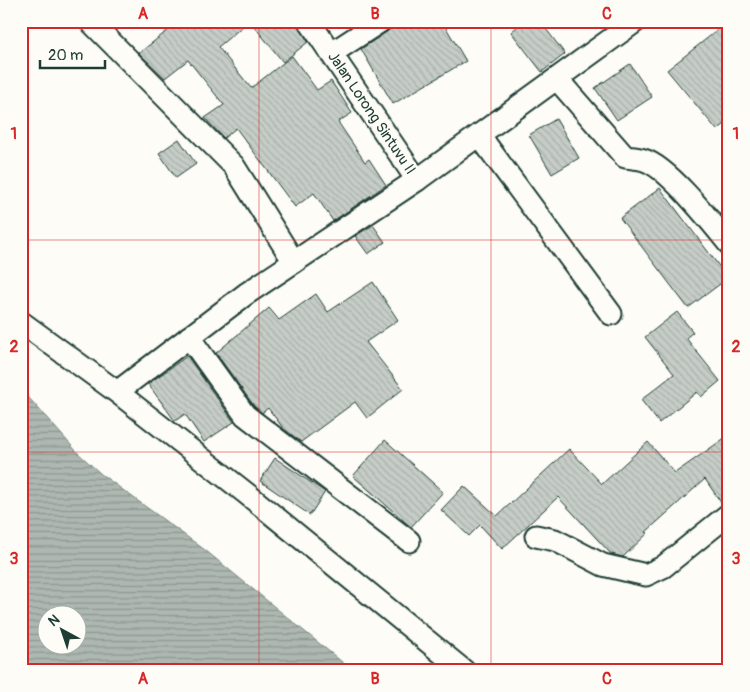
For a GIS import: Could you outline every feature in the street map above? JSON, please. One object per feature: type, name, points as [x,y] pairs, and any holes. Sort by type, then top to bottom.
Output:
[{"type":"street","points":[[90,21],[234,166],[294,262]]},
{"type":"street","name":"Jalan Lorong Sintuvu II","points":[[308,21],[332,53],[417,180]]},
{"type":"street","points":[[332,53],[381,21]]},
{"type":"street","points":[[117,392],[189,337],[294,262],[417,180],[636,21]]},
{"type":"street","points":[[557,79],[625,157],[645,160],[655,166],[688,195],[729,244]]},
{"type":"street","points":[[479,135],[612,314]]},
{"type":"street","points":[[21,322],[117,392],[247,494],[464,671]]},
{"type":"street","points":[[189,337],[245,415],[409,541]]},
{"type":"street","points":[[536,536],[555,540],[603,565],[646,575],[663,567],[729,514]]},
{"type":"shaded area","points":[[21,389],[78,453],[101,474],[205,550],[353,671],[21,671]]},
{"type":"building","points":[[180,21],[249,21],[218,47],[251,88],[292,56],[317,90],[331,81],[352,113],[338,122],[365,162],[369,159],[386,185],[333,221],[314,193],[295,207],[236,128],[224,138],[205,118],[224,105],[188,60],[165,78],[139,53]]},
{"type":"building","points":[[250,21],[297,21],[308,42],[283,62]]},
{"type":"building","points":[[393,21],[442,21],[466,61],[393,104],[361,49],[388,31]]},
{"type":"building","points":[[524,21],[540,21],[565,54],[542,72],[511,32]]},
{"type":"building","points":[[729,21],[729,121],[717,130],[667,70]]},
{"type":"building","points":[[630,64],[652,97],[617,120],[595,88]]},
{"type":"building","points":[[556,119],[579,158],[552,174],[529,135]]},
{"type":"building","points":[[179,139],[196,164],[176,178],[159,153]]},
{"type":"building","points":[[660,188],[728,278],[688,308],[620,218]]},
{"type":"building","points":[[373,225],[385,242],[368,254],[355,236]]},
{"type":"building","points":[[373,282],[398,320],[366,342],[403,389],[367,418],[355,402],[301,442],[283,428],[268,408],[262,413],[254,406],[216,353],[269,308],[279,320],[316,294],[328,312]]},
{"type":"building","points":[[677,312],[693,332],[686,338],[720,381],[701,397],[697,392],[659,423],[641,400],[674,374],[645,337]]},
{"type":"building","points":[[187,356],[234,422],[204,442],[185,414],[175,421],[148,384]]},
{"type":"building","points":[[729,435],[729,502],[722,504],[705,479],[646,532],[648,533],[623,557],[611,554],[558,497],[502,549],[480,525],[469,536],[441,510],[464,486],[497,516],[569,449],[602,484],[648,442],[675,473]]},
{"type":"building","points":[[385,440],[443,492],[411,527],[353,476]]},
{"type":"building","points":[[275,458],[325,492],[310,515],[260,481]]}]
